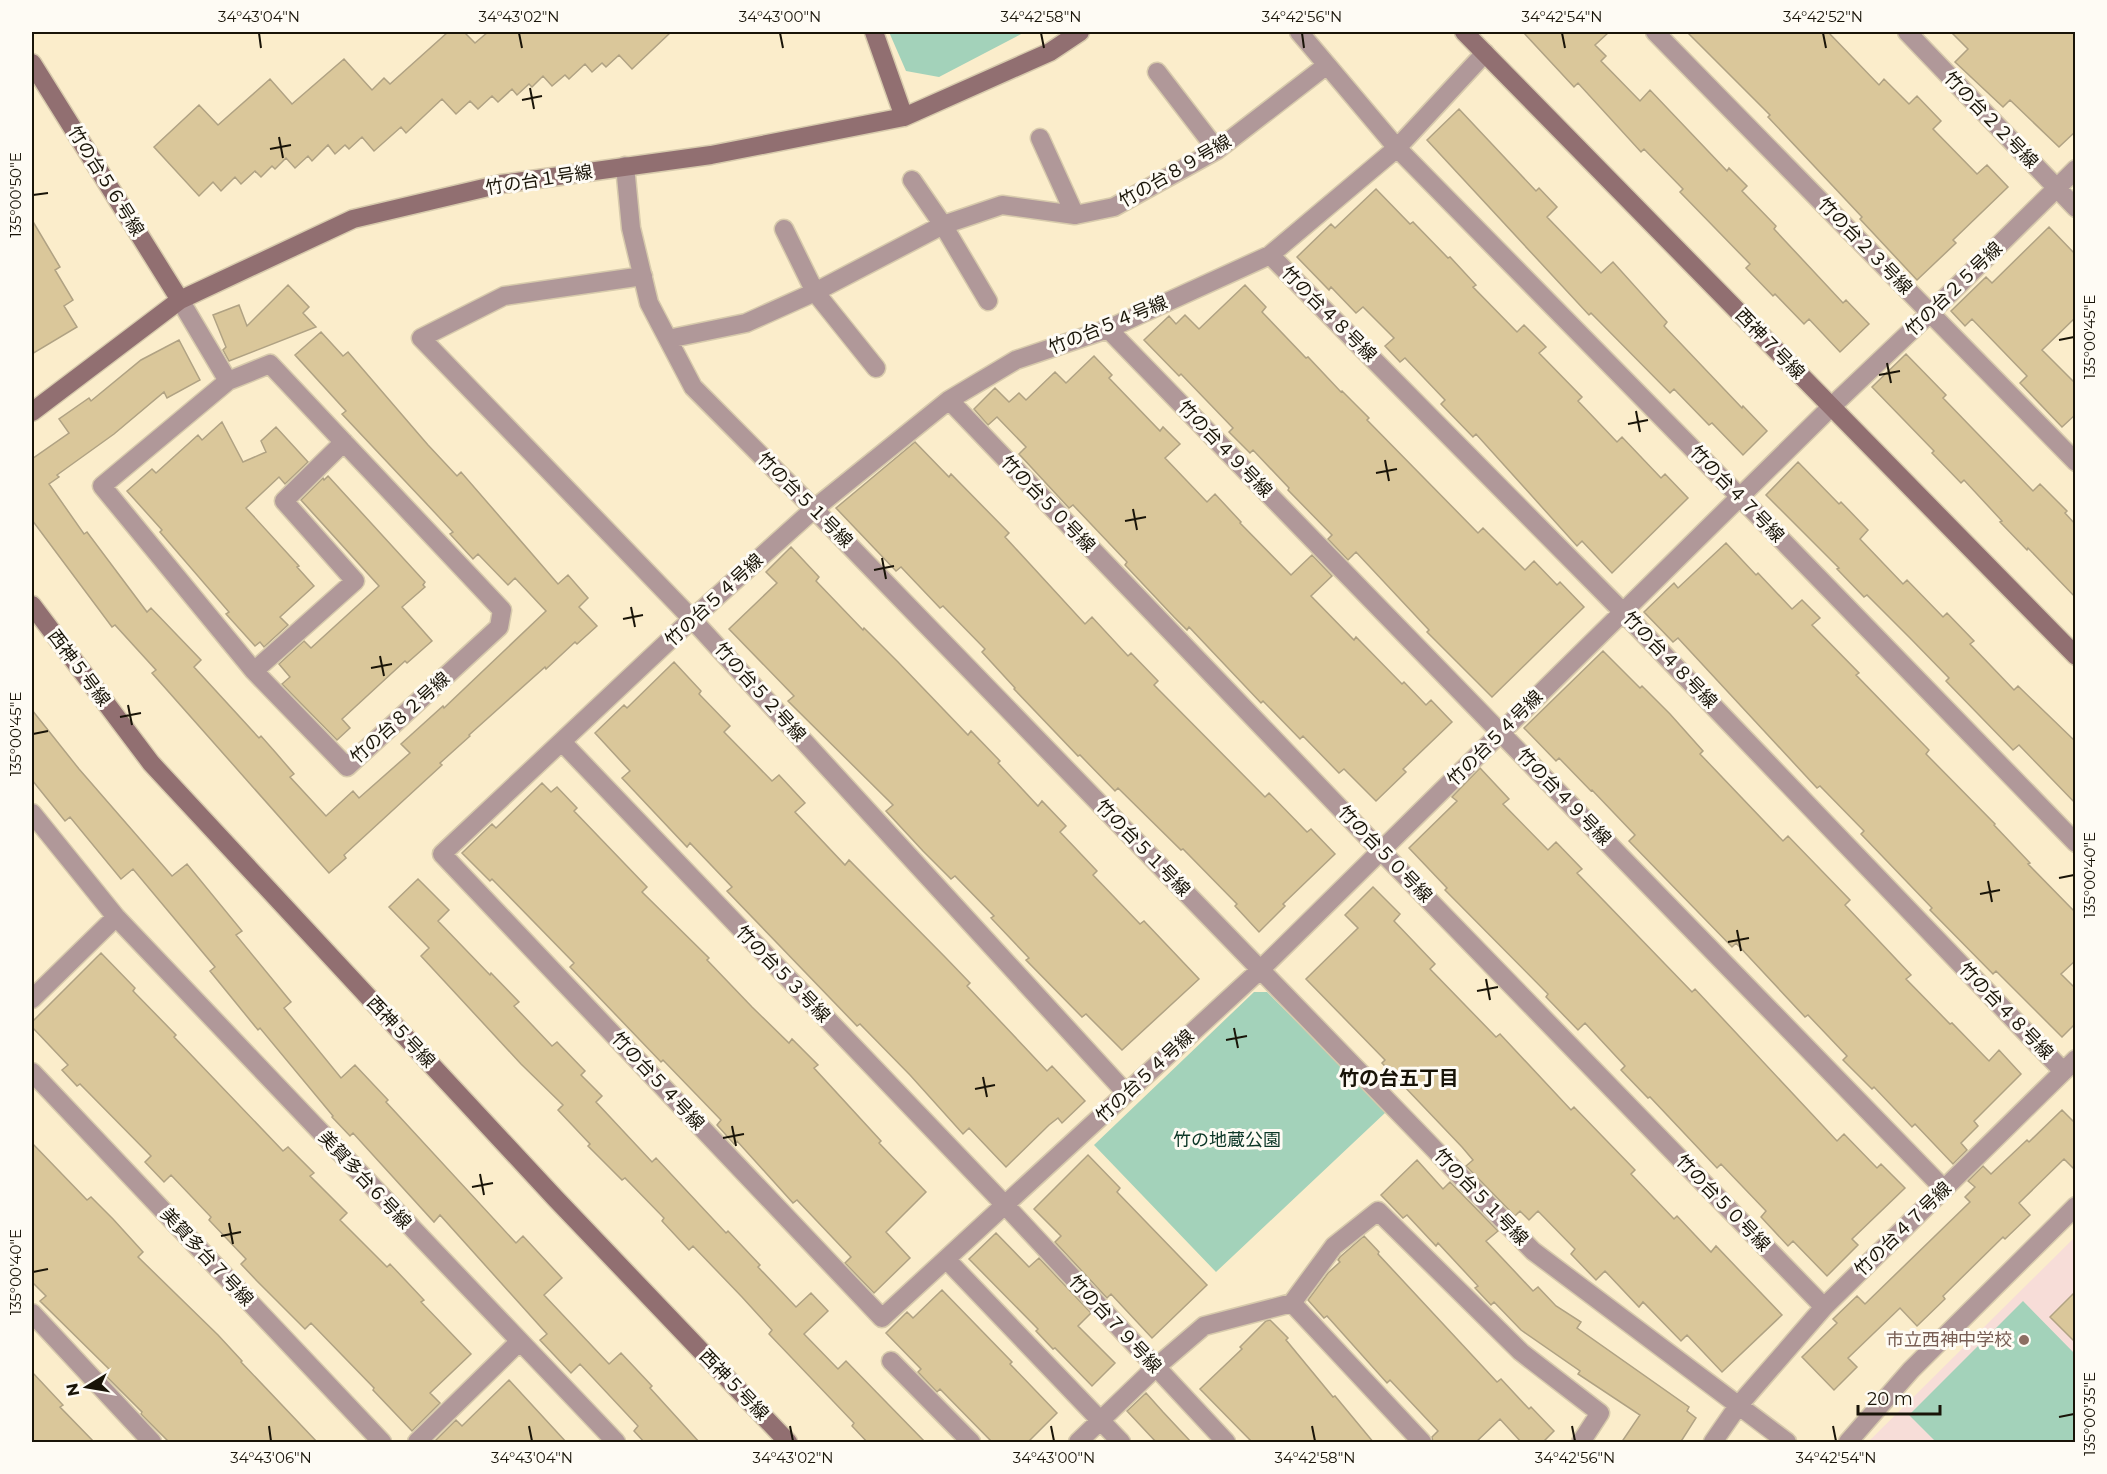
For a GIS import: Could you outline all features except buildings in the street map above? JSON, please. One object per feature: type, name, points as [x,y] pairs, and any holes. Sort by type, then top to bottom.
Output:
[{"type":"street","points":[[874,32],[904,117]]},
{"type":"street","name":"竹の台１号線","points":[[32,412],[180,300],[353,219],[501,184],[711,155],[904,117],[1050,52],[1080,32]]},
{"type":"street","points":[[1299,32],[1397,148]]},
{"type":"street","name":"西神７号線","points":[[1464,32],[2076,656]]},
{"type":"street","name":"竹の台２３号線","points":[[1655,32],[2076,462]]},
{"type":"street","name":"竹の台２２号線","points":[[1907,32],[2076,208]]},
{"type":"street","name":"竹の台５４号線","points":[[1485,53],[1397,148],[1270,255],[1108,329],[1016,360],[949,400],[814,509],[442,854],[882,1318],[1260,970],[1831,407]]},
{"type":"street","name":"竹の台５６号線","points":[[32,63],[180,300]]},
{"type":"street","name":"竹の台８９号線","points":[[668,339],[746,323],[815,291],[943,225],[1002,205],[1075,214],[1114,207],[1217,150],[1327,65]]},
{"type":"street","points":[[1157,72],[1217,150]]},
{"type":"street","points":[[1040,138],[1075,214]]},
{"type":"street","name":"竹の台４７号線","points":[[1397,148],[1740,496],[2076,843]]},
{"type":"street","name":"竹の台５１号線","points":[[625,166],[631,228],[649,303],[693,387],[1533,1251],[1786,1443]]},
{"type":"street","name":"竹の台２５号線","points":[[1831,407],[2076,169]]},
{"type":"street","points":[[912,180],[943,225],[988,301]]},
{"type":"street","points":[[784,229],[815,291],[876,368]]},
{"type":"street","name":"竹の台４８号線","points":[[1270,255],[2069,1065]]},
{"type":"street","name":"竹の台５２号線","points":[[643,276],[504,296],[421,338],[693,619],[1126,1093]]},
{"type":"street","points":[[180,300],[228,381]]},
{"type":"street","name":"竹の台４９号線","points":[[1108,329],[1944,1189]]},
{"type":"street","name":"竹の台８２号線","points":[[270,364],[502,610],[499,627],[347,767],[254,671],[102,486],[228,381],[270,364]]},
{"type":"street","name":"竹の台５０号線","points":[[949,400],[1381,851],[1824,1307]]},
{"type":"street","points":[[254,671],[355,580],[284,501],[344,442]]},
{"type":"street","name":"西神５号線","points":[[32,605],[152,763],[556,1199],[788,1443]]},
{"type":"street","name":"竹の台５３号線","points":[[561,742],[1005,1205]]},
{"type":"street","name":"美賀多台６号線","points":[[32,813],[116,916],[517,1344],[616,1443]]},
{"type":"street","points":[[32,999],[116,916]]},
{"type":"street","name":"竹の台４７号線","points":[[1738,1406],[1824,1307],[2069,1065]]},
{"type":"street","name":"美賀多台７号線","points":[[32,1072],[382,1443]]},
{"type":"street","name":"竹の台７９号線","points":[[1005,1205],[1226,1443]]},
{"type":"street","points":[[1848,1443],[1911,1370],[2076,1206]]},
{"type":"street","points":[[1078,1443],[1155,1368],[1204,1326],[1292,1303],[1334,1246],[1378,1211],[1521,1352],[1600,1413],[1581,1443]]},
{"type":"street","points":[[946,1259],[1121,1443]]},
{"type":"street","points":[[1292,1303],[1422,1443]]},
{"type":"street","points":[[32,1313],[152,1443]]},
{"type":"street","points":[[417,1443],[517,1344]]},
{"type":"street","points":[[891,1361],[971,1443]]},
{"type":"street","points":[[1713,1443],[1738,1406]]},
{"type":"shaded area","name":"市立西神中学校","points":[[2075,1237],[2075,1442],[1868,1442]]},
{"type":"green space","points":[[889,32],[1025,32],[939,77],[906,71]]},
{"type":"green space","name":"竹の地蔵公園","points":[[1254,992],[1267,992],[1386,1112],[1216,1272],[1094,1145]]},
{"type":"green space","name":"市立西神中学校","points":[[2023,1301],[2075,1354],[2075,1442],[1936,1442],[1909,1415]]},
{"type":"place","name":"市立西神中学校","points":[[2024,1340]]},
{"type":"district","name":"竹の台五丁目","points":[[1399,1078]]}]
